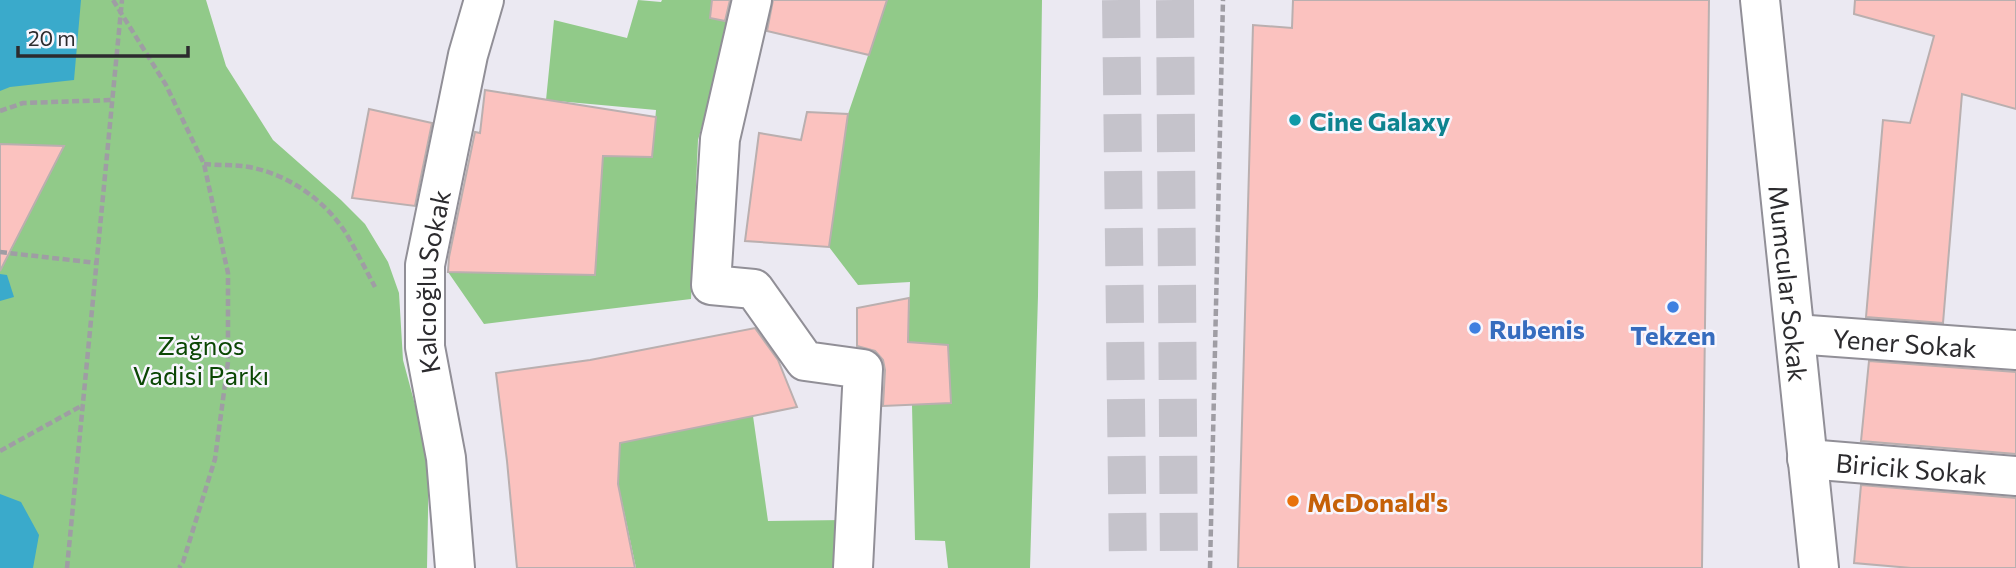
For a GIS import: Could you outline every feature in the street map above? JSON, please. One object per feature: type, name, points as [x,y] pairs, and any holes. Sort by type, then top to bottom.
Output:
[{"type":"street","name":"Kalcıoğlu Sokak","points":[[455,568],[446,458],[425,348],[425,265],[467,54],[484,0]]},
{"type":"street","points":[[752,0],[720,139],[711,285],[754,289],[805,361],[863,369],[853,568]]},
{"type":"street","name":"Mumcular Sokak","points":[[1760,0],[1819,568]]},
{"type":"street","name":"Yener Sokak","points":[[1795,334],[2016,350]]},
{"type":"street","name":"Biricik Sokak","points":[[1808,459],[2016,476]]},
{"type":"path","points":[[113,0],[166,85],[204,164],[228,273],[228,362],[215,459],[179,568]]},
{"type":"path","points":[[67,568],[122,0]]},
{"type":"path","points":[[1210,568],[1223,0]]},
{"type":"path","points":[[0,111],[23,103],[112,100]]},
{"type":"path","points":[[204,164],[244,166],[273,174],[298,186],[324,207],[346,233],[384,305],[425,348]]},
{"type":"path","points":[[0,252],[97,263]]},
{"type":"path","points":[[0,451],[83,405]]},
{"type":"green space","name":"Zağnos Vadisi Parkı","points":[[0,0],[206,0],[226,66],[273,140],[365,224],[388,262],[399,293],[403,360],[429,457],[427,568],[0,568]]},
{"type":"green space","points":[[638,0],[738,0],[698,140],[691,299],[484,324],[448,272],[595,275],[603,156],[652,157],[656,110],[546,100],[554,20],[627,38]]},
{"type":"green space","points":[[887,0],[1042,0],[1038,296],[1030,568],[948,568],[945,541],[915,540],[912,405],[951,403],[948,345],[908,342],[910,282],[858,285],[829,247],[848,114]]},
{"type":"green space","points":[[753,416],[768,521],[844,520],[842,568],[636,568],[610,445]]},
{"type":"water","points":[[0,0],[81,0],[74,80],[10,87],[0,91]]},
{"type":"water","points":[[0,274],[7,275],[14,297],[0,301]]},
{"type":"water","points":[[0,494],[21,502],[39,535],[33,568],[0,568]]},
{"type":"building","points":[[712,0],[730,0],[725,21],[710,18]]},
{"type":"building","points":[[773,0],[887,0],[869,55],[767,31]]},
{"type":"building","name":"Rubenis","points":[[1293,0],[1709,0],[1702,568],[1238,568],[1253,25],[1292,28]]},
{"type":"building","points":[[1855,0],[2016,0],[2016,109],[1962,94],[1943,323],[1866,317],[1883,120],[1910,123],[1934,36],[1854,14]]},
{"type":"building","points":[[485,90],[656,117],[652,157],[603,156],[595,275],[448,272],[475,132],[480,133]]},
{"type":"building","points":[[369,109],[432,123],[415,206],[352,198]]},
{"type":"building","points":[[807,112],[848,114],[829,247],[745,241],[759,133],[801,140]]},
{"type":"building","points":[[0,144],[64,146],[0,271]]},
{"type":"building","points":[[909,298],[908,342],[948,345],[951,403],[883,406],[883,360],[875,351],[857,346],[857,308]]},
{"type":"building","points":[[755,328],[778,360],[797,407],[620,443],[618,484],[635,568],[517,568],[496,373],[590,360]]},
{"type":"building","points":[[1869,361],[2016,372],[2016,454],[1861,441]]},
{"type":"building","points":[[1861,485],[2016,498],[2016,568],[1911,568],[1854,563]]},
{"type":"tunnel","points":[[1121,0],[1128,568]]},
{"type":"tunnel","points":[[1175,0],[1179,568]]},
{"type":"place","name":"Cine Galaxy","points":[[1295,120]]},
{"type":"place","name":"Tekzen","points":[[1673,307]]},
{"type":"place","name":"Rubenis","points":[[1475,328]]},
{"type":"place","name":"McDonald's","points":[[1293,501]]}]
